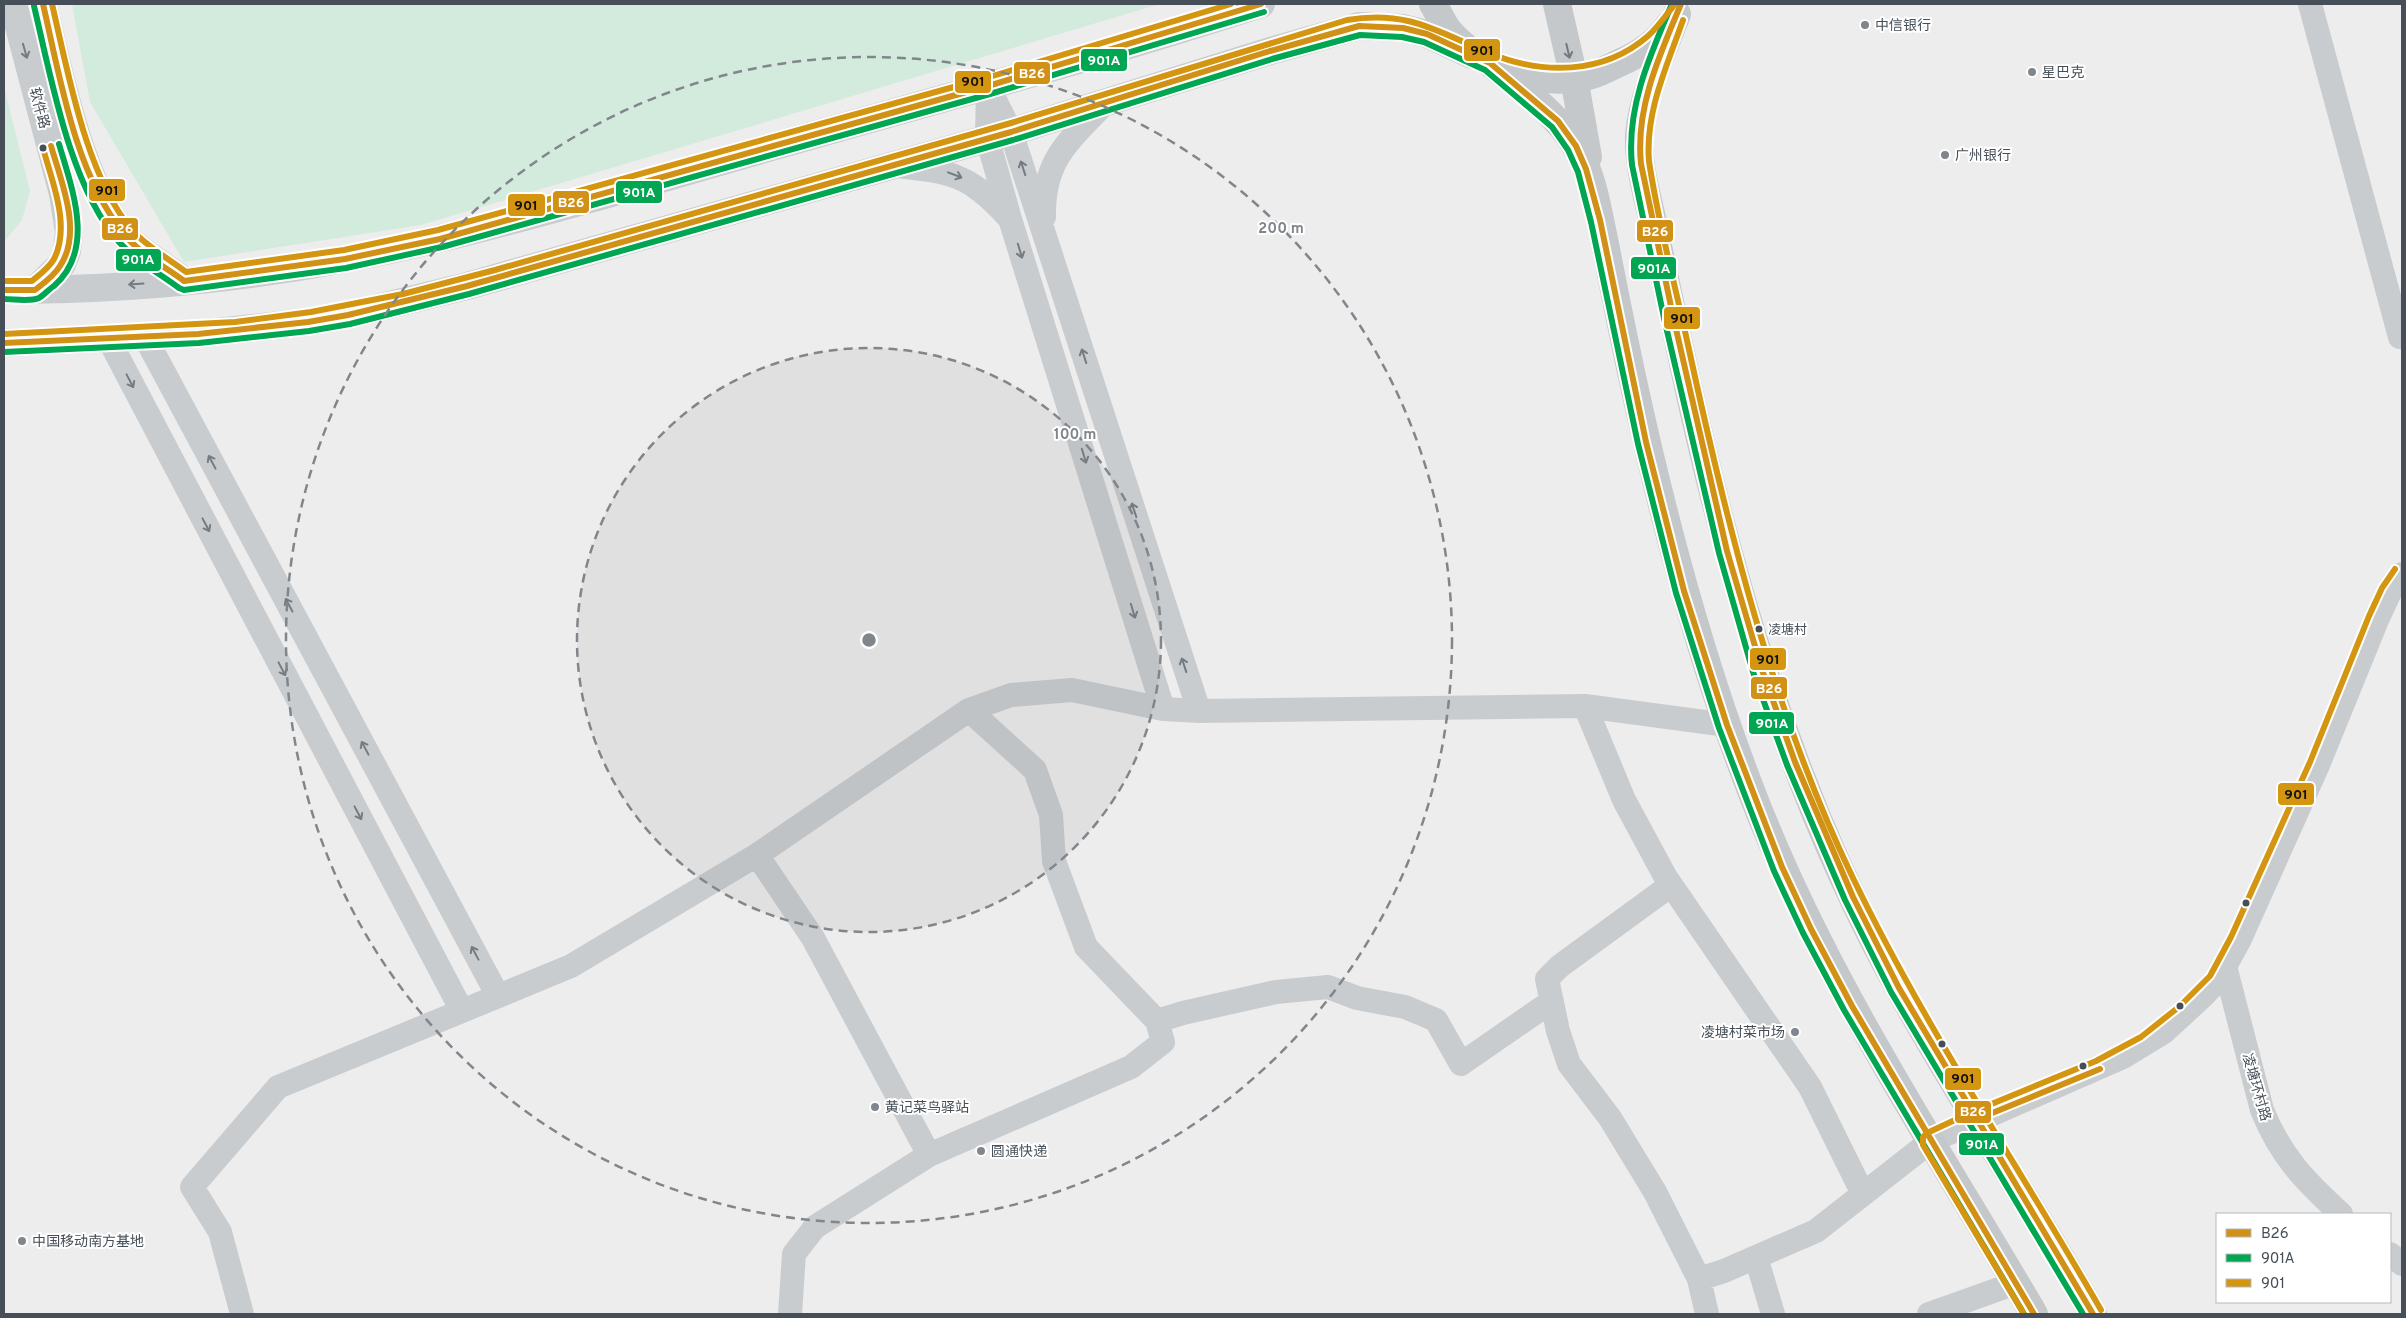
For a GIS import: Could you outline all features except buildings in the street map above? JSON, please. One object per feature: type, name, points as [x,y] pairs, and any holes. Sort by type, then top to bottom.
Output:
[{"type":"main road","points":[[1433,4],[1448,30],[1558,121],[1576,146],[1593,188]]},
{"type":"main road","points":[[1557,4],[1574,78],[1593,188],[1635,390],[1665,518],[1696,631],[1727,726],[1767,832],[1811,929],[1852,1006],[2034,1314]]},
{"type":"main road","points":[[1490,63],[1528,76],[1574,78],[1603,70],[1632,57],[1651,45],[1666,29],[1681,7]]},
{"type":"main road","points":[[1681,7],[1644,109],[1639,135],[1641,158],[1691,400],[1734,577],[1776,711],[1833,852],[1875,942],[1975,1120],[2093,1314]]},
{"type":"street","name":"软件路","points":[[13,4],[63,194],[69,232],[67,251],[62,264],[35,290]]},
{"type":"street","name":"软件路","points":[[43,4],[73,119],[91,174],[108,211],[118,226],[144,254],[184,281]]},
{"type":"street","points":[[4,290],[35,290],[184,281],[345,259],[440,239],[529,216],[988,86],[1260,4]]},
{"type":"street","points":[[2310,4],[2400,337]]},
{"type":"street","points":[[4,343],[235,330],[308,322],[356,313],[467,286],[999,134],[1270,51],[1359,26],[1397,27],[1427,34],[1490,63]]},
{"type":"street","points":[[988,86],[999,134],[1010,218],[1163,709]]},
{"type":"street","points":[[1045,234],[1044,199],[1046,181],[1056,159],[1064,147],[1105,103]]},
{"type":"street","points":[[46,127],[73,119]]},
{"type":"street","points":[[999,134],[1045,234],[1199,711]]},
{"type":"street","points":[[890,165],[943,171],[960,176],[988,195],[1010,218]]},
{"type":"street","points":[[145,336],[498,996]]},
{"type":"street","points":[[108,338],[462,1011]]},
{"type":"street","points":[[1699,1279],[1724,1271],[1816,1230],[1931,1141],[1975,1120],[2100,1069],[2146,1044],[2203,996],[2217,981],[2239,941],[2318,765],[2377,620],[2390,592],[2402,574]]},
{"type":"street","points":[[242,1314],[220,1232],[192,1187],[278,1087],[571,966],[757,855],[969,710],[1011,694],[1072,690],[1163,709],[1199,711],[1585,706],[1727,726]]},
{"type":"street","points":[[1585,706],[1624,800],[1671,885],[1810,1086],[1862,1194]]},
{"type":"street","points":[[790,1314],[794,1254],[815,1227],[929,1155],[1131,1067],[1164,1042],[1158,1021],[1086,947],[1054,861],[1051,815],[1035,770],[969,710]]},
{"type":"street","points":[[757,855],[813,938],[929,1155]]},
{"type":"street","points":[[1671,885],[1560,966],[1546,979],[1569,1064],[1610,1118],[1655,1192],[1699,1279],[1707,1314]]},
{"type":"street","name":"凌塘环村路","points":[[2225,966],[2262,1110],[2271,1132],[2282,1152],[2307,1182],[2340,1213]]},
{"type":"street","points":[[1158,1021],[1183,1013],[1276,992],[1328,987],[1357,998],[1406,1007],[1436,1020],[1462,1064],[1552,1001]]},
{"type":"street","points":[[2391,1255],[2402,1264]]},
{"type":"street","points":[[1756,1257],[1773,1314]]},
{"type":"street","points":[[1929,1314],[2016,1283]]},
{"type":"green space","points":[[72,4],[1160,4],[421,225],[184,262],[90,102]]},
{"type":"green space","points":[[4,87],[30,191],[22,220],[4,242]]},
{"type":"transit line","name":"B26","points":[[43,4],[63,93],[81,154],[93,183],[107,210],[130,241],[145,254],[184,281],[345,259],[440,239],[988,86],[1261,4]]},
{"type":"transit line","name":"901","points":[[52,4],[72,91],[91,153],[102,181],[116,208],[132,230],[151,247],[186,272],[344,250],[438,230],[986,78],[1231,4]]},
{"type":"transit line","name":"901A","points":[[1672,4],[1648,62],[1636,102],[1631,144],[1632,165],[1664,318],[1719,553],[1753,672],[1787,765],[1845,900],[1891,992],[2083,1314]]},
{"type":"transit line","name":"901","points":[[4,334],[235,322],[311,312],[403,294],[495,270],[1011,123],[1347,20],[1368,18],[1405,20],[1437,30],[1509,60],[1551,68],[1572,67],[1612,58],[1630,49],[1648,36],[1675,4]]},
{"type":"transit line","name":"B26","points":[[1681,4],[1665,42],[1645,102],[1640,143],[1641,164],[1673,316],[1727,551],[1762,670],[1795,762],[1853,897],[1899,988],[2093,1314]]},
{"type":"transit line","name":"901A","points":[[34,6],[64,130],[87,192],[102,219],[119,242],[148,267],[184,290],[346,268],[442,247],[990,94],[1264,12]]},
{"type":"transit line","name":"901","points":[[1683,20],[1664,72],[1654,107],[1650,125],[1649,161],[1662,230],[1719,480],[1736,548],[1775,682],[1798,748],[1824,813],[1880,932],[1972,1095],[2101,1310]]},
{"type":"transit line","name":"B26","points":[[4,343],[198,334],[308,322],[348,315],[467,286],[1011,132],[1270,51],[1359,26],[1403,28],[1427,34],[1490,63],[1558,121],[1576,146],[1586,169],[1600,220],[1646,442],[1684,591],[1727,725],[1782,867],[1811,929],[1852,1006],[2034,1314]]},
{"type":"transit line","name":"901A","points":[[4,352],[199,343],[309,331],[350,324],[469,294],[1013,140],[1272,59],[1360,35],[1402,37],[1424,42],[1485,70],[1552,127],[1568,150],[1578,172],[1591,222],[1638,444],[1676,593],[1719,728],[1774,871],[1803,933],[1844,1010],[2024,1314]]},
{"type":"transit line","name":"901A","points":[[4,299],[27,300],[39,298],[54,286],[67,271],[74,255],[77,237],[77,218],[70,180],[59,144]]},
{"type":"transit line","name":"B26","points":[[4,290],[35,290],[55,273],[67,253],[70,238],[68,206],[51,146]]},
{"type":"transit line","name":"901","points":[[4,281],[32,281],[52,262],[59,246],[61,232],[58,204],[43,148]]},
{"type":"transit line","name":"901","points":[[2024,1314],[1923,1145],[1923,1137],[1927,1133],[1972,1112],[2096,1061],[2141,1037],[2180,1006],[2210,976],[2231,937],[2310,762],[2369,616],[2382,588],[2395,569]]},
{"type":"transit line","name":"B26","points":[[1975,1120],[2100,1069]]},
{"type":"place","name":"中信银行","points":[[1865,25]]},
{"type":"place","name":"星巴克","points":[[2032,72]]},
{"type":"place","name":"广州银行","points":[[1945,155]]},
{"type":"place","name":"凌塘村","points":[[1759,629]]},
{"type":"place","name":"凌塘村菜市场","points":[[1795,1032]]},
{"type":"place","name":"黄记菜鸟驿站","points":[[875,1107]]},
{"type":"place","name":"圆通快递","points":[[981,1151]]},
{"type":"place","name":"中国移动南方基地","points":[[22,1241]]}]
